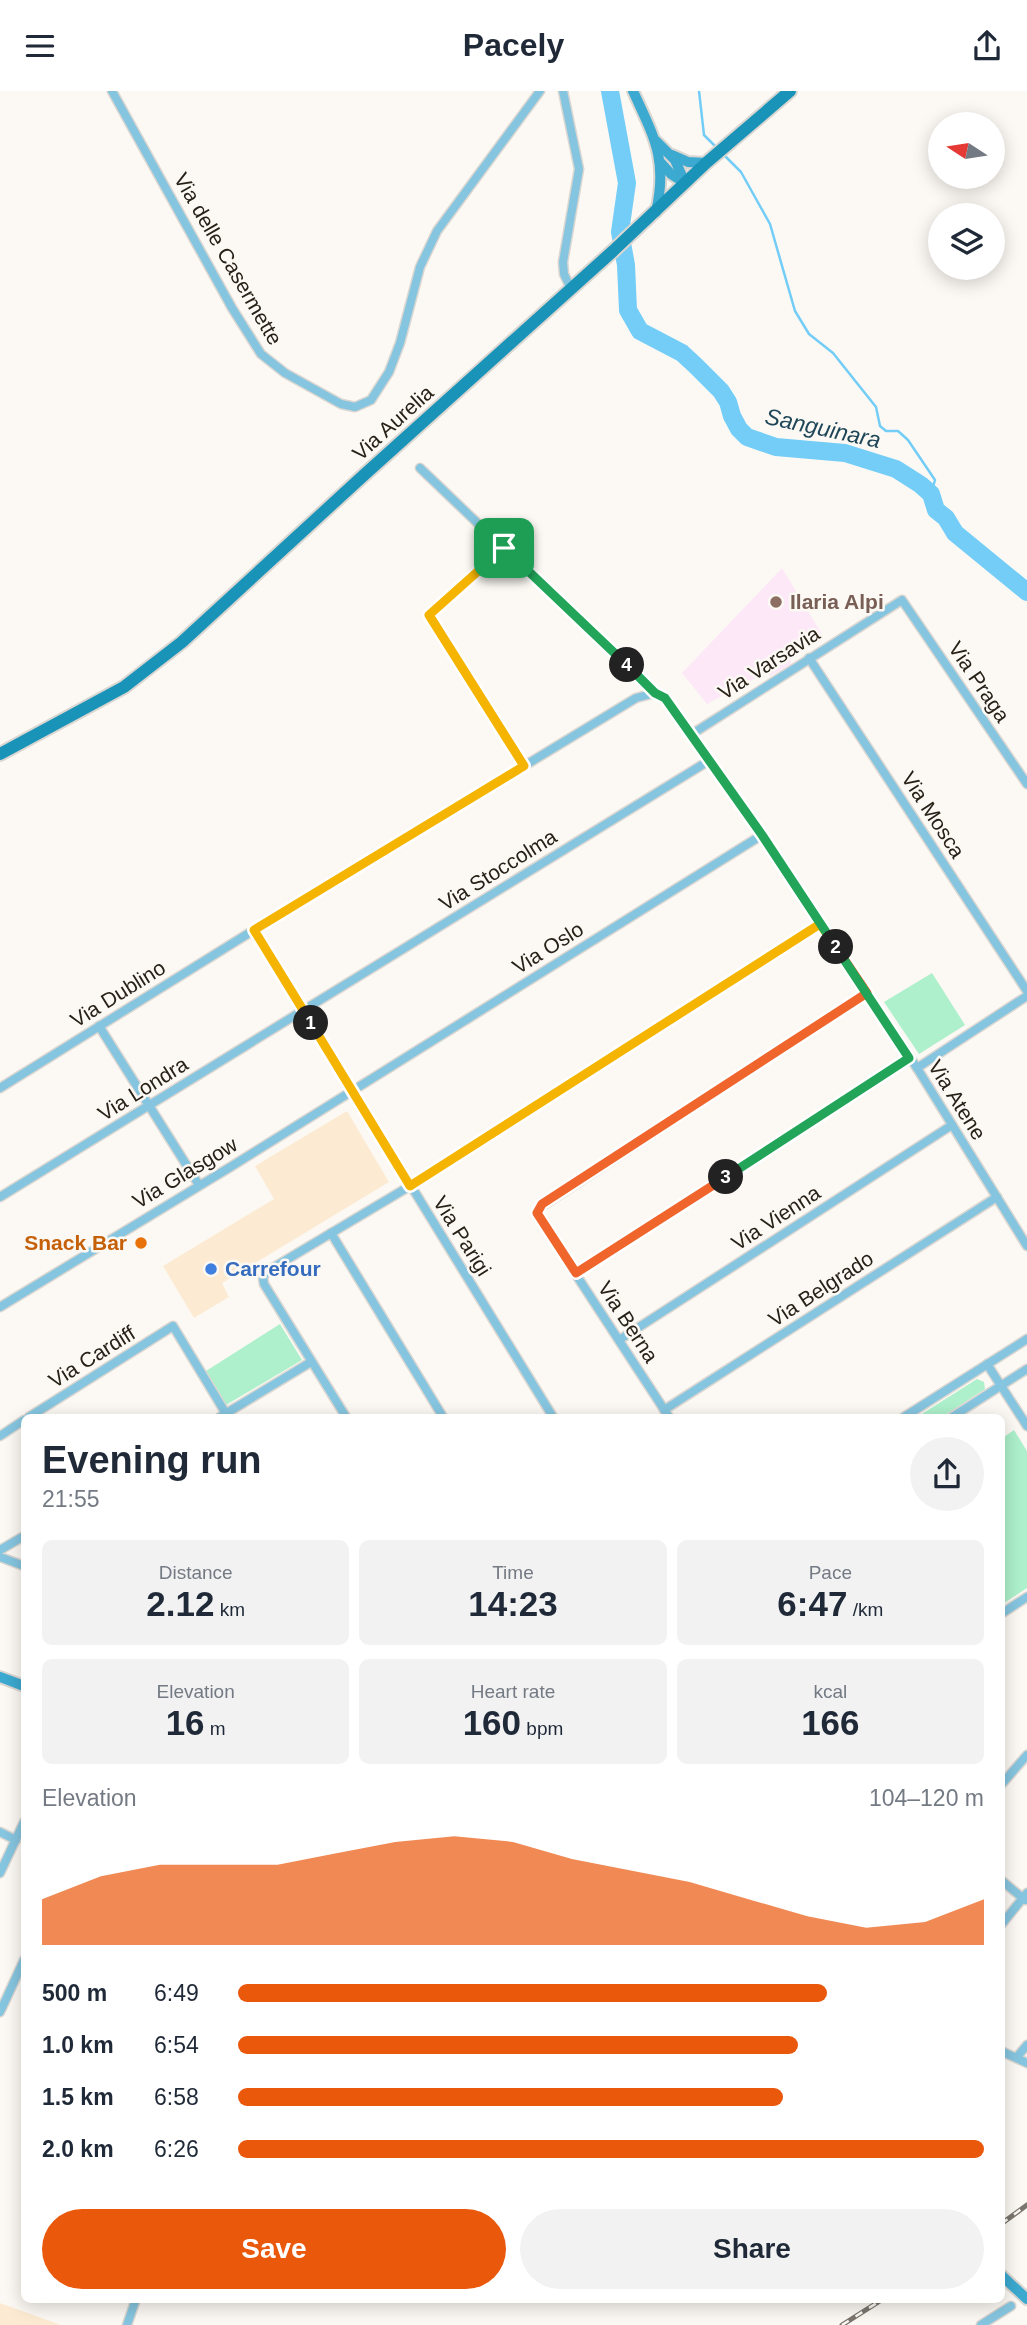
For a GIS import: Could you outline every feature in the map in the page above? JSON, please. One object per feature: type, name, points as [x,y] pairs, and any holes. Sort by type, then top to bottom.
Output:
[{"type":"main road","name":"Via Aurelia","points":[[0,754],[105,698],[163,658],[730,142],[790,91]]},
{"type":"street","name":"Via delle Casermette","points":[[112,91],[256,349],[285,373],[341,404],[355,407],[371,400],[389,372],[400,343],[420,267],[438,232],[540,91]]},
{"type":"street","points":[[563,91],[579,165],[563,266],[570,289]]},
{"type":"street","points":[[633,91],[671,174],[685,183]]},
{"type":"street","points":[[665,159],[708,162]]},
{"type":"street","points":[[656,212],[665,159]]},
{"type":"street","name":"Via Atene","points":[[420,468],[655,693],[665,698],[710,759],[867,993],[1027,1246]]},
{"type":"street","points":[[504,548],[429,615],[524,766]]},
{"type":"street","name":"Via Varsavia","points":[[692,734],[902,600]]},
{"type":"street","name":"Via Praga","points":[[902,600],[1027,784]]},
{"type":"street","name":"Via Mosca","points":[[809,658],[1027,994]]},
{"type":"street","name":"Via Dublino","points":[[0,1088],[636,698],[655,693]]},
{"type":"street","name":"Via Stoccolma","points":[[304,1011],[710,759]]},
{"type":"street","name":"Via Oslo","points":[[352,1090],[762,835]]},
{"type":"street","points":[[344,1414],[264,1284],[263,1277],[267,1271],[410,1186],[820,924]]},
{"type":"street","name":"Via Parigi","points":[[254,930],[551,1414]]},
{"type":"street","name":"Via Berna","points":[[666,1414],[539,1218],[538,1210],[542,1204],[867,993]]},
{"type":"street","points":[[917,1069],[1027,994]]},
{"type":"street","name":"Via Londra","points":[[0,1198],[304,1011]]},
{"type":"street","points":[[99,1026],[199,1185]]},
{"type":"street","points":[[576,1273],[909,1058]]},
{"type":"street","name":"Via Glasgow","points":[[0,1307],[352,1090]]},
{"type":"street","name":"Via Vienna","points":[[619,1340],[952,1125]]},
{"type":"street","name":"Via Belgrado","points":[[666,1414],[997,1197]]},
{"type":"street","points":[[331,1233],[441,1414]]},
{"type":"street","name":"Via Cardiff","points":[[34,1414],[173,1326],[223,1414]]},
{"type":"street","points":[[909,1414],[1027,1339]]},
{"type":"street","points":[[227,1414],[311,1362]]},
{"type":"street","points":[[987,1364],[1027,1426]]},
{"type":"street","points":[[957,1414],[1027,1369]]},
{"type":"street","points":[[0,1436],[21,1422]]},
{"type":"street","points":[[0,1551],[21,1538]]},
{"type":"street","points":[[0,1557],[21,1565]]},
{"type":"street","points":[[1005,1611],[1027,1597]]},
{"type":"street","points":[[0,1677],[21,1685]]},
{"type":"street","points":[[1005,1780],[1027,1755]]},
{"type":"street","points":[[0,1874],[21,1829]]},
{"type":"street","points":[[0,1832],[16,1840]]},
{"type":"street","points":[[1005,1883],[1026,1898],[1005,1921]]},
{"type":"street","points":[[0,2012],[21,1966]]},
{"type":"street","points":[[1017,2057],[1027,2045]]},
{"type":"street","points":[[1005,2052],[1027,2063]]},
{"type":"street","points":[[1005,2279],[1027,2299]]},
{"type":"street","points":[[127,2325],[135,2303]]},
{"type":"street","points":[[981,2325],[1012,2306]]},
{"type":"shaded area","name":"Ilaria Alpi","points":[[782,568],[823,636],[790,656],[791,665],[770,676],[765,673],[707,704],[682,673]]},
{"type":"shaded area","points":[[347,1111],[389,1182],[222,1283],[229,1297],[194,1318],[163,1266],[274,1199],[255,1166]]},
{"type":"shaded area","points":[[0,2303],[61,2325],[0,2325]]},
{"type":"green space","points":[[932,973],[965,1025],[919,1054],[884,1002]]},
{"type":"green space","points":[[280,1324],[302,1360],[226,1405],[206,1371]]},
{"type":"green space","points":[[977,1379],[984,1382],[985,1389],[947,1414],[922,1414]]},
{"type":"green space","points":[[1014,1430],[1027,1451],[1027,1588],[1005,1602],[1005,1436]]},
{"type":"waterway","name":"Sanguinara","points":[[610,91],[627,183],[620,232],[626,265],[628,310],[640,331],[682,353],[696,366],[721,391],[739,429],[747,437],[776,447],[845,453],[896,469],[921,485],[931,494],[936,510],[946,518],[955,533],[1027,592]]},
{"type":"waterway","points":[[699,91],[704,135],[717,148]]},
{"type":"waterway","points":[[722,153],[741,172],[770,224],[795,311],[809,334],[833,353],[876,407],[880,426],[886,431],[898,431],[908,440],[935,480],[931,494]]},
{"type":"railway","points":[[1005,2221],[1027,2205]]},
{"type":"railway","points":[[842,2325],[877,2303]]},
{"type":"place","name":"Ilaria Alpi","points":[[776,602]]},
{"type":"place","name":"Snack Bar","points":[[141,1243]]},
{"type":"place","name":"Carrefour","points":[[211,1269]]},
{"type":"route","points":[[504,548],[429,615],[524,766],[254,930],[410,1186],[820,924],[867,993],[540,1206],[537,1212],[539,1218],[576,1273],[909,1058],[867,993],[762,835],[668,702],[655,693],[504,548]]}]
